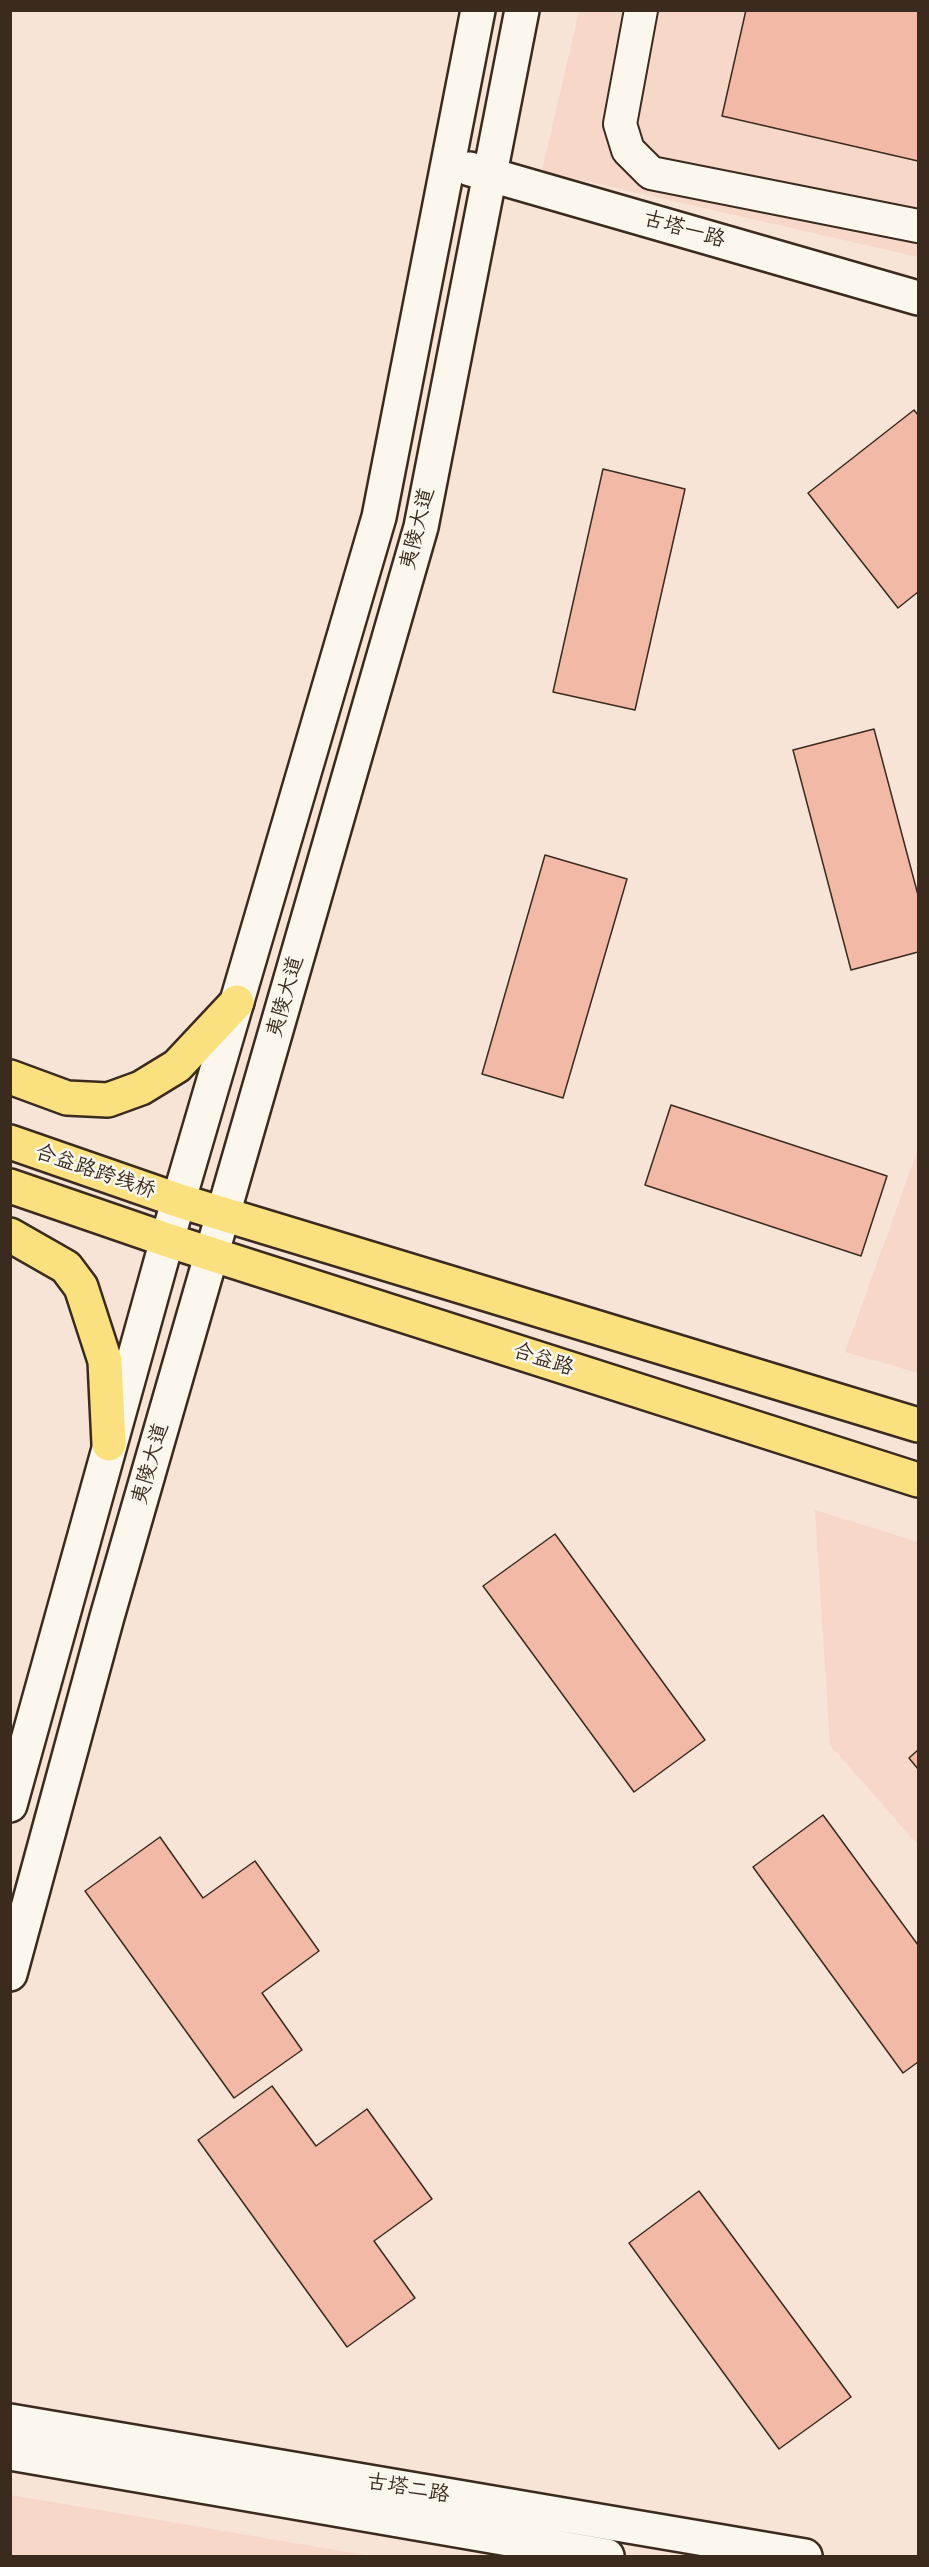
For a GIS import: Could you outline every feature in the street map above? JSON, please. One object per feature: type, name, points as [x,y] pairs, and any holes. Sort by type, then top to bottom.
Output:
[{"type":"main road","name":"夷陵大道","points":[[10,1804],[167,1240],[379,517],[450,163],[478,10]]},
{"type":"main road","name":"夷陵大道","points":[[10,1974],[107,1617],[421,527],[492,175],[522,10]]},
{"type":"main road","name":"古塔一路","points":[[450,163],[918,297]]},
{"type":"main road","points":[[10,1077],[67,1098],[108,1101],[141,1088],[177,1066],[237,1002]]},
{"type":"main road","name":"合益路跨线桥","points":[[10,1142],[180,1201]]},
{"type":"main road","name":"合益路跨线桥","points":[[10,1186],[167,1240]]},
{"type":"main road","points":[[180,1201],[918,1425]]},
{"type":"main road","points":[[10,1235],[66,1267],[81,1287],[105,1361],[109,1444]]},
{"type":"main road","name":"合益路","points":[[167,1240],[918,1480]]},
{"type":"main road","name":"古塔二路","points":[[10,2421],[805,2556]]},
{"type":"main road","name":"古塔二路","points":[[10,2453],[607,2556]]},
{"type":"street","points":[[641,10],[620,124],[628,150],[651,173],[918,226]]},
{"type":"shaded area","points":[[579,11],[918,11],[918,257],[542,171]]},
{"type":"shaded area","points":[[918,1149],[918,1373],[845,1352]]},
{"type":"shaded area","points":[[815,1510],[918,1542],[918,1845],[830,1745]]},
{"type":"shaded area","points":[[11,2495],[371,2556],[11,2556]]},
{"type":"building","points":[[746,10],[918,10],[918,161],[722,116]]},
{"type":"building","points":[[914,410],[918,415],[918,592],[898,608],[808,493]]},
{"type":"building","points":[[603,469],[685,489],[635,710],[553,692]]},
{"type":"building","points":[[874,729],[918,895],[918,952],[851,970],[793,750]]},
{"type":"building","points":[[545,855],[627,879],[563,1098],[482,1074]]},
{"type":"building","points":[[671,1105],[887,1176],[861,1256],[645,1185]]},
{"type":"building","points":[[555,1534],[705,1740],[634,1792],[483,1586]]},
{"type":"building","points":[[918,1750],[918,1769],[909,1758]]},
{"type":"building","points":[[823,1815],[918,1945],[918,2062],[903,2073],[753,1867]]},
{"type":"building","points":[[160,1837],[203,1898],[255,1861],[319,1951],[262,1993],[302,2050],[234,2098],[85,1891]]},
{"type":"building","points":[[272,2086],[316,2146],[367,2109],[432,2199],[374,2241],[415,2298],[347,2347],[198,2140]]},
{"type":"building","points":[[699,2191],[851,2397],[779,2449],[629,2243]]}]
